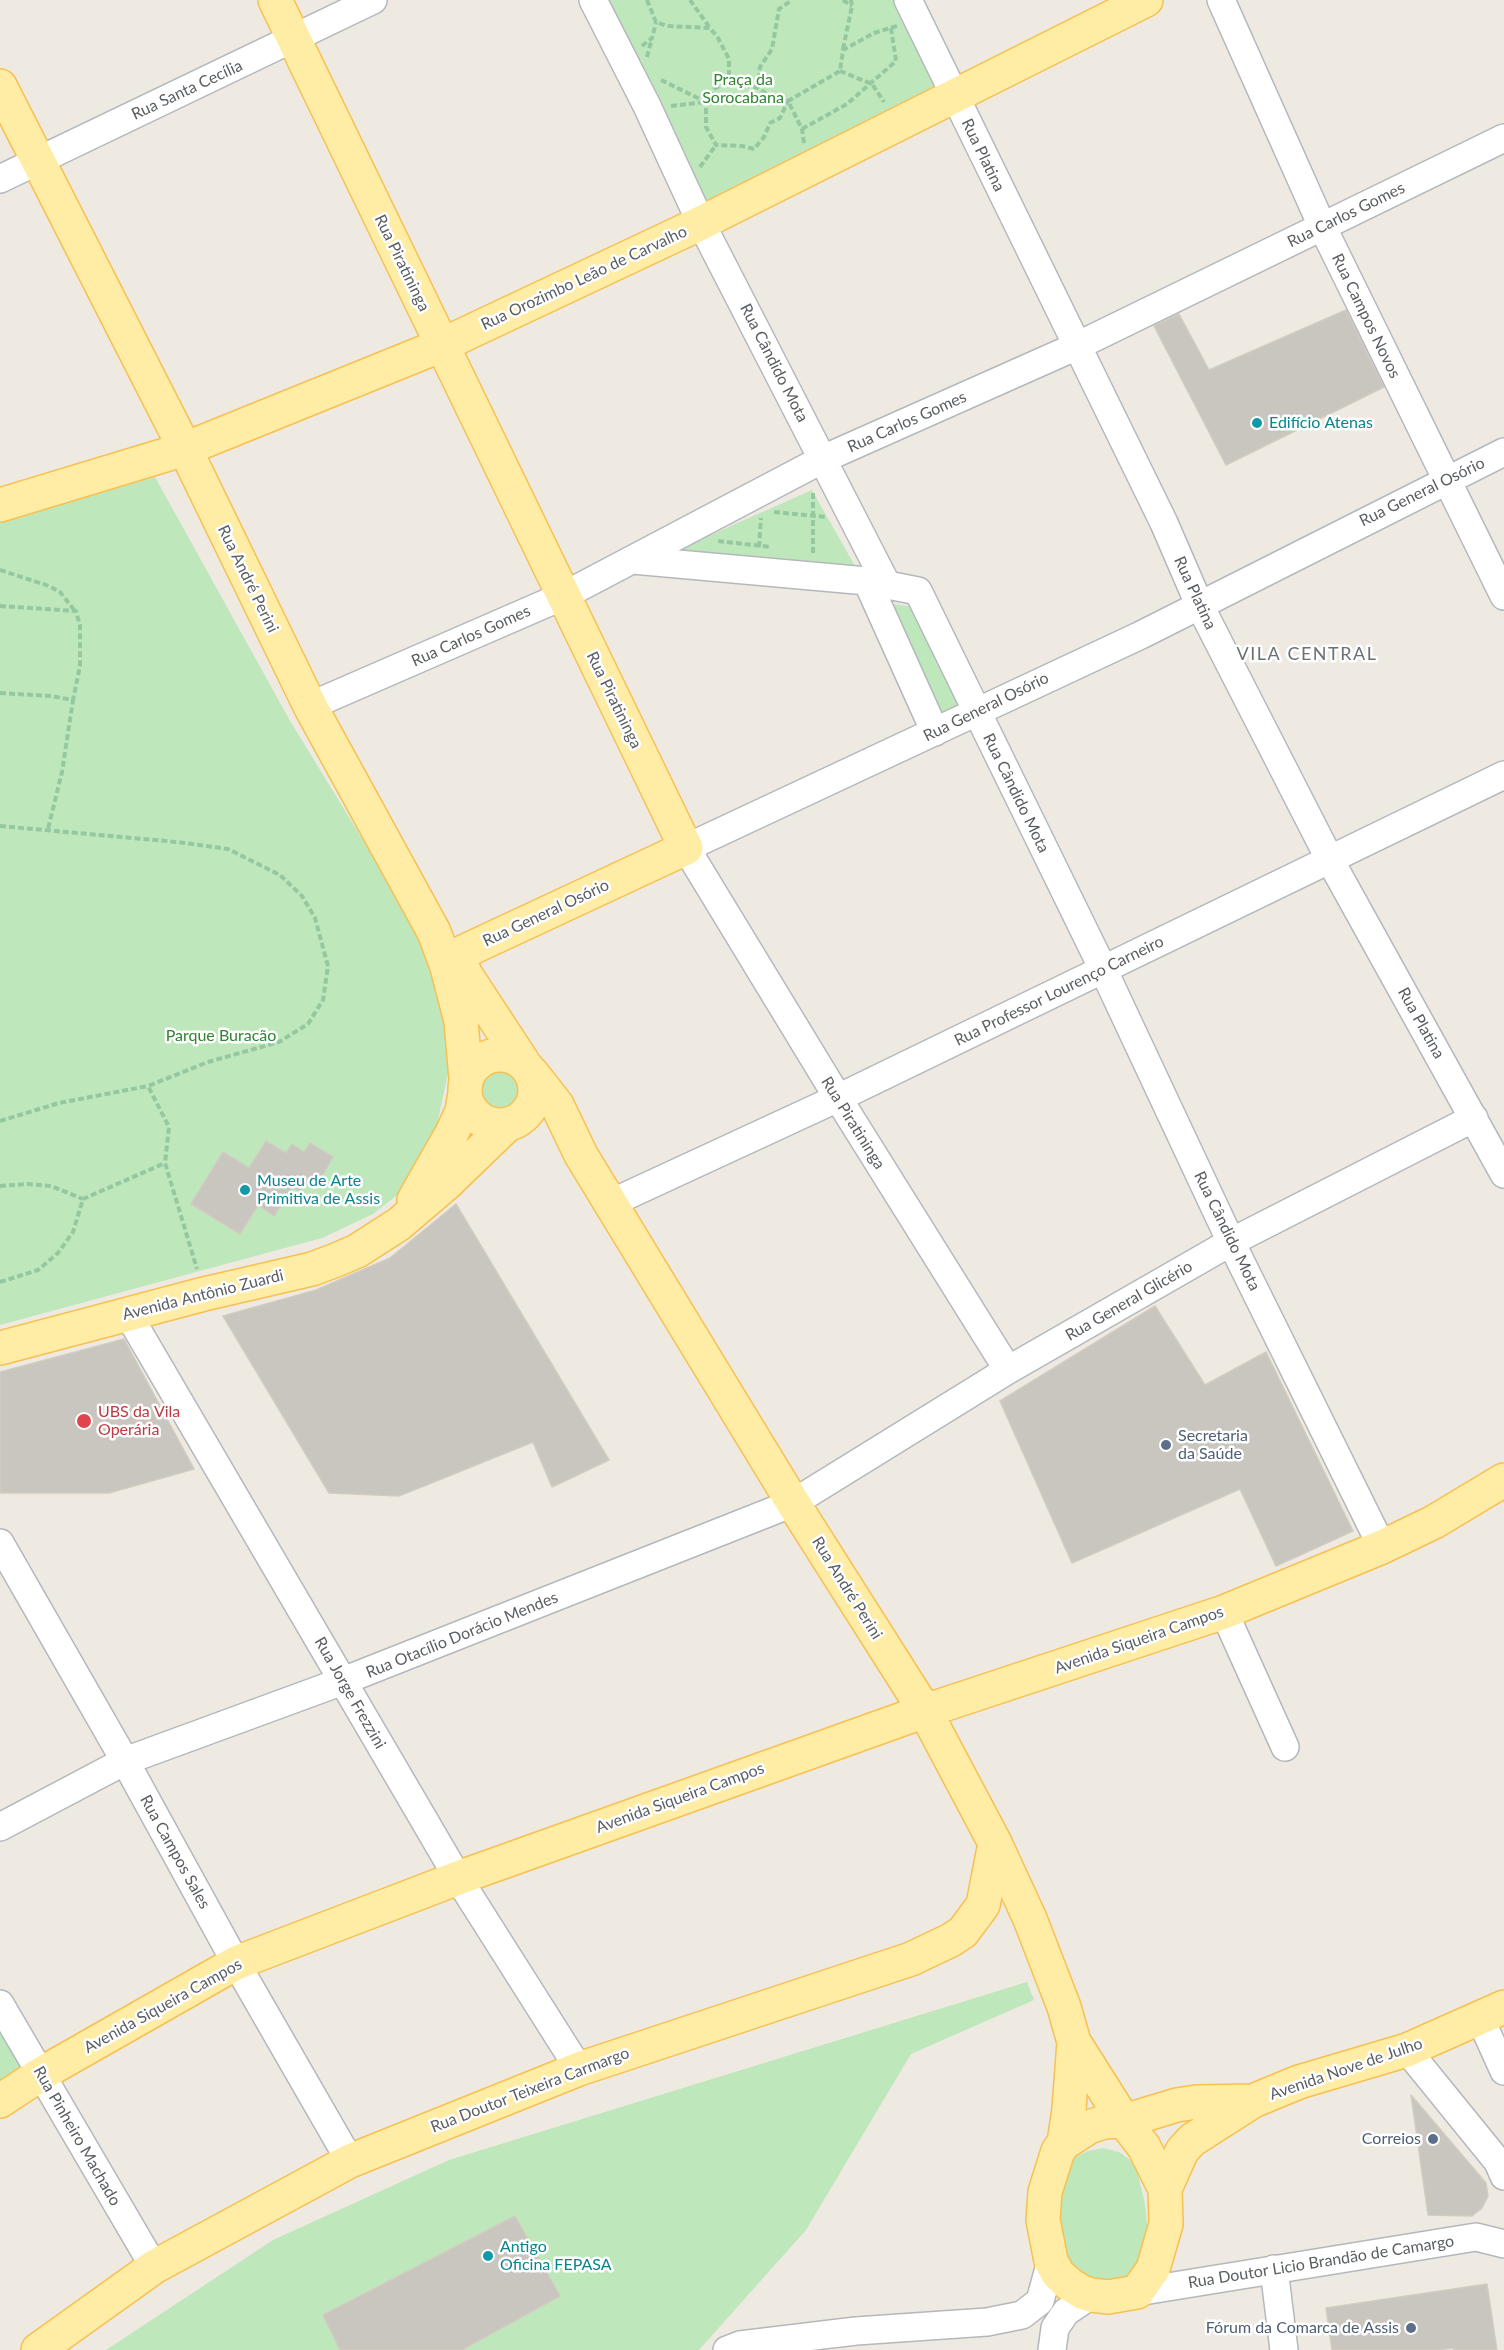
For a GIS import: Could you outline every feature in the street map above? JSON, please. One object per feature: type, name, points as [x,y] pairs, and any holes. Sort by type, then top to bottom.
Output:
[{"type":"main road","name":"Rua Piratininga","points":[[275,0],[686,848]]},
{"type":"main road","name":"Rua Orozimbo Leão de Carvalho","points":[[0,505],[185,449],[442,345],[701,223],[1146,0]]},
{"type":"main road","name":"Rua André Perini","points":[[0,86],[185,449],[310,706],[434,932],[447,967],[461,1021],[465,1086]]},
{"type":"main road","name":"Rua General Osório","points":[[463,952],[686,848]]},
{"type":"main road","name":"Rua André Perini","points":[[463,952],[460,962],[466,975],[527,1068],[557,1105],[581,1155],[793,1503],[925,1711],[994,1843],[1030,1919],[1061,1999],[1074,2042],[1124,2121]]},
{"type":"main road","points":[[497,1054],[511,1056],[527,1068],[536,1086],[534,1100],[527,1112],[512,1122],[489,1123],[477,1117],[468,1106],[465,1086],[473,1067],[484,1058],[497,1054]]},
{"type":"main road","name":"Avenida Antônio Zuardi","points":[[399,1224],[452,1133],[462,1111],[465,1086]]},
{"type":"main road","name":"Rua André Perini","points":[[512,1122],[547,1129],[581,1155]]},
{"type":"main road","name":"Avenida Antônio Zuardi","points":[[0,1348],[204,1294],[312,1269],[357,1251],[399,1224],[512,1122]]},
{"type":"main road","name":"Avenida Siqueira Campos","points":[[0,2101],[41,2074],[236,1963],[458,1878],[925,1711],[1224,1612],[1382,1547],[1434,1522],[1504,1480]]},
{"type":"main road","name":"Rua Doutor Teixeira Carmargo","points":[[38,2350],[154,2267],[350,2161],[579,2069],[911,1959],[951,1940],[963,1932],[983,1905],[994,1843]]},
{"type":"main road","name":"Avenida Nove de Julho","points":[[1164,2189],[1175,2164],[1187,2145],[1253,2101],[1299,2082],[1407,2050],[1492,2013]]},
{"type":"main road","name":"Rua André Perini","points":[[1064,2143],[1074,2042]]},
{"type":"main road","name":"Avenida Nove de Julho","points":[[1124,2121],[1177,2104],[1253,2101]]},
{"type":"main road","points":[[1124,2121],[1144,2147],[1164,2189],[1166,2224],[1158,2257],[1147,2280],[1137,2292],[1108,2297],[1091,2295],[1069,2284],[1058,2274],[1051,2261],[1043,2220],[1045,2192],[1058,2151],[1064,2143],[1089,2127],[1104,2122],[1124,2121]]},
{"type":"street","name":"Rua Santa Cecília","points":[[0,179],[373,0]]},
{"type":"street","name":"Rua Cândido Mota","points":[[593,0],[647,106],[701,223],[818,462],[854,520],[935,732]]},
{"type":"street","name":"Rua Campos Novos","points":[[1221,0],[1322,226],[1504,596]]},
{"type":"street","name":"Rua Platina","points":[[912,9],[1164,523],[1199,604],[1330,860],[1504,1174]]},
{"type":"street","name":"Rua Carlos Gomes","points":[[310,706],[563,596],[677,537],[762,501],[818,462],[1077,346],[1504,138]]},
{"type":"street","name":"Rua General Osório","points":[[686,848],[1141,635],[1504,452]]},
{"type":"street","points":[[633,560],[758,558],[817,560],[877,582]]},
{"type":"street","name":"Rua Cândido Mota","points":[[877,582],[918,591],[1103,969],[1231,1242],[1382,1547]]},
{"type":"street","name":"Rua Professor Lourenço Carneiro","points":[[611,1203],[838,1098],[1504,775]]},
{"type":"street","name":"Rua Piratininga","points":[[686,848],[838,1098],[1008,1370]]},
{"type":"street","name":"Rua General Glicério","points":[[793,1503],[1008,1370],[1231,1242],[1474,1118]]},
{"type":"street","name":"Rua Jorge Frezzini","points":[[128,1314],[458,1878],[579,2069]]},
{"type":"street","name":"Rua Otacílio Dorácio Mendes","points":[[0,1827],[125,1761],[343,1682],[793,1503]]},
{"type":"street","name":"Rua Campos Sales","points":[[0,1543],[7,1572],[125,1761],[236,1963],[350,2161]]},
{"type":"street","points":[[1224,1612],[1285,1747]]},
{"type":"street","name":"Rua Pinheiro Machado","points":[[0,2004],[154,2267]]},
{"type":"street","points":[[1492,2013],[1504,2071]]},
{"type":"street","points":[[1407,2050],[1498,2162],[1504,2175]]},
{"type":"street","name":"Rua Doutor Licio Brandão de Camargo","points":[[1137,2292],[1476,2236],[1504,2244]]},
{"type":"street","points":[[727,2350],[740,2344],[856,2331],[987,2322],[1022,2315],[1040,2301],[1051,2261]]},
{"type":"street","points":[[1274,2269],[1284,2350]]},
{"type":"street","points":[[1053,2350],[1055,2328],[1066,2312],[1091,2295]]},
{"type":"path","points":[[647,0],[656,22],[667,26],[710,28]]},
{"type":"path","points":[[759,88],[760,67],[772,49],[779,9],[792,0]]},
{"type":"path","points":[[843,0],[852,6]]},
{"type":"path","points":[[840,71],[852,6],[851,0]]},
{"type":"path","points":[[691,1],[718,38],[729,59],[729,81]]},
{"type":"path","points":[[843,50],[874,33],[891,28],[912,9]]},
{"type":"path","points":[[802,129],[847,104],[896,61],[891,28]]},
{"type":"path","points":[[649,68],[647,57],[652,38]]},
{"type":"path","points":[[788,101],[771,97],[759,88],[729,81],[714,89],[706,102],[706,127],[716,146],[742,146],[754,149],[764,137],[770,123],[780,118],[788,101],[840,71]]},
{"type":"path","points":[[840,71],[872,84],[899,124]]},
{"type":"path","points":[[657,76],[665,84],[706,102]]},
{"type":"path","points":[[788,101],[802,129],[807,171]]},
{"type":"path","points":[[647,106],[706,102]]},
{"type":"path","points":[[817,560],[813,516],[818,462]]},
{"type":"path","points":[[758,558],[762,501],[813,516],[854,520]]},
{"type":"path","points":[[677,537],[758,558],[781,548]]},
{"type":"path","points":[[802,550],[817,560]]},
{"type":"path","points":[[0,570],[49,586],[60,592],[76,611],[80,626],[80,666],[62,772],[48,829]]},
{"type":"path","points":[[0,606],[76,611]]},
{"type":"path","points":[[0,693],[51,696],[73,700]]},
{"type":"path","points":[[0,826],[48,829],[228,849],[280,875],[302,896],[315,918],[328,966],[323,1000],[308,1024],[279,1042],[251,1052],[207,1062],[148,1086],[59,1103],[0,1121]]},
{"type":"path","points":[[148,1086],[170,1127],[165,1163],[204,1294]]},
{"type":"path","points":[[0,1186],[28,1184],[51,1186],[83,1199],[165,1163]]},
{"type":"path","points":[[0,1282],[38,1270],[58,1253],[73,1232],[83,1199]]},
{"type":"green space","name":"Praça da Sorocabana","points":[[597,0],[898,0],[940,90],[704,207]]},
{"type":"green space","name":"Parque Buracão","points":[[155,477],[289,719],[430,956],[448,1012],[451,1060],[434,1138],[415,1173],[396,1196],[373,1214],[322,1238],[0,1325],[0,523]]},
{"type":"green space","points":[[812,490],[855,566],[671,553],[733,525]]},
{"type":"green space","points":[[893,604],[915,607],[965,709],[946,720]]},
{"type":"green space","points":[[501,1066],[518,1073],[525,1090],[518,1107],[501,1114],[484,1107],[477,1090],[484,1073]]},
{"type":"green space","points":[[1027,1982],[1034,2000],[911,2054],[806,2230],[699,2350],[106,2350],[273,2240],[449,2160]]},
{"type":"green space","points":[[0,2022],[25,2068],[0,2084]]},
{"type":"green space","points":[[1103,2148],[1119,2152],[1129,2159],[1137,2170],[1145,2204],[1149,2242],[1131,2278],[1106,2287],[1062,2268],[1055,2206],[1071,2159],[1088,2151]]},
{"type":"building","name":"Edifício Atenas","points":[[1346,310],[1384,387],[1226,465],[1154,326],[1179,314],[1209,370]]},
{"type":"building","name":"Museu de Arte Primitiva de Assis","points":[[266,1141],[286,1153],[292,1144],[304,1152],[310,1143],[333,1157],[319,1181],[310,1176],[300,1192],[293,1187],[274,1216],[258,1205],[240,1234],[191,1204],[223,1152],[249,1168]]},
{"type":"building","points":[[456,1204],[609,1460],[552,1487],[533,1442],[399,1496],[329,1493],[223,1316],[316,1290],[390,1258]]},
{"type":"building","name":"Secretaria da Saúde","points":[[1155,1306],[1205,1385],[1266,1352],[1353,1531],[1276,1566],[1240,1489],[1072,1563],[1000,1401]]},
{"type":"building","name":"UBS da Vila Operária","points":[[124,1339],[194,1469],[109,1493],[0,1493],[0,1372]]},
{"type":"building","name":"Correios","points":[[1411,2095],[1486,2183],[1488,2196],[1482,2208],[1472,2216],[1428,2215]]},
{"type":"building","name":"Antigo Oficina FEPASA","points":[[515,2216],[560,2296],[462,2350],[340,2350],[323,2315]]},
{"type":"building","name":"Fórum da Comarca de Assis","points":[[1487,2284],[1497,2350],[1454,2350],[1453,2348],[1332,2350],[1326,2308]]},
{"type":"place","name":"Edifício Atenas","points":[[1257,423]]},
{"type":"place","name":"Museu de Arte Primitiva de Assis","points":[[245,1190]]},
{"type":"place","name":"UBS da Vila Operária","points":[[84,1421]]},
{"type":"place","name":"Secretaria da Saúde","points":[[1166,1445]]},
{"type":"place","name":"Correios","points":[[1433,2139]]},
{"type":"place","name":"Antigo Oficina FEPASA","points":[[488,2256]]},
{"type":"place","name":"Fórum da Comarca de Assis","points":[[1411,2328]]},
{"type":"district","name":"VILA CENTRAL","points":[[1307,654]]}]
